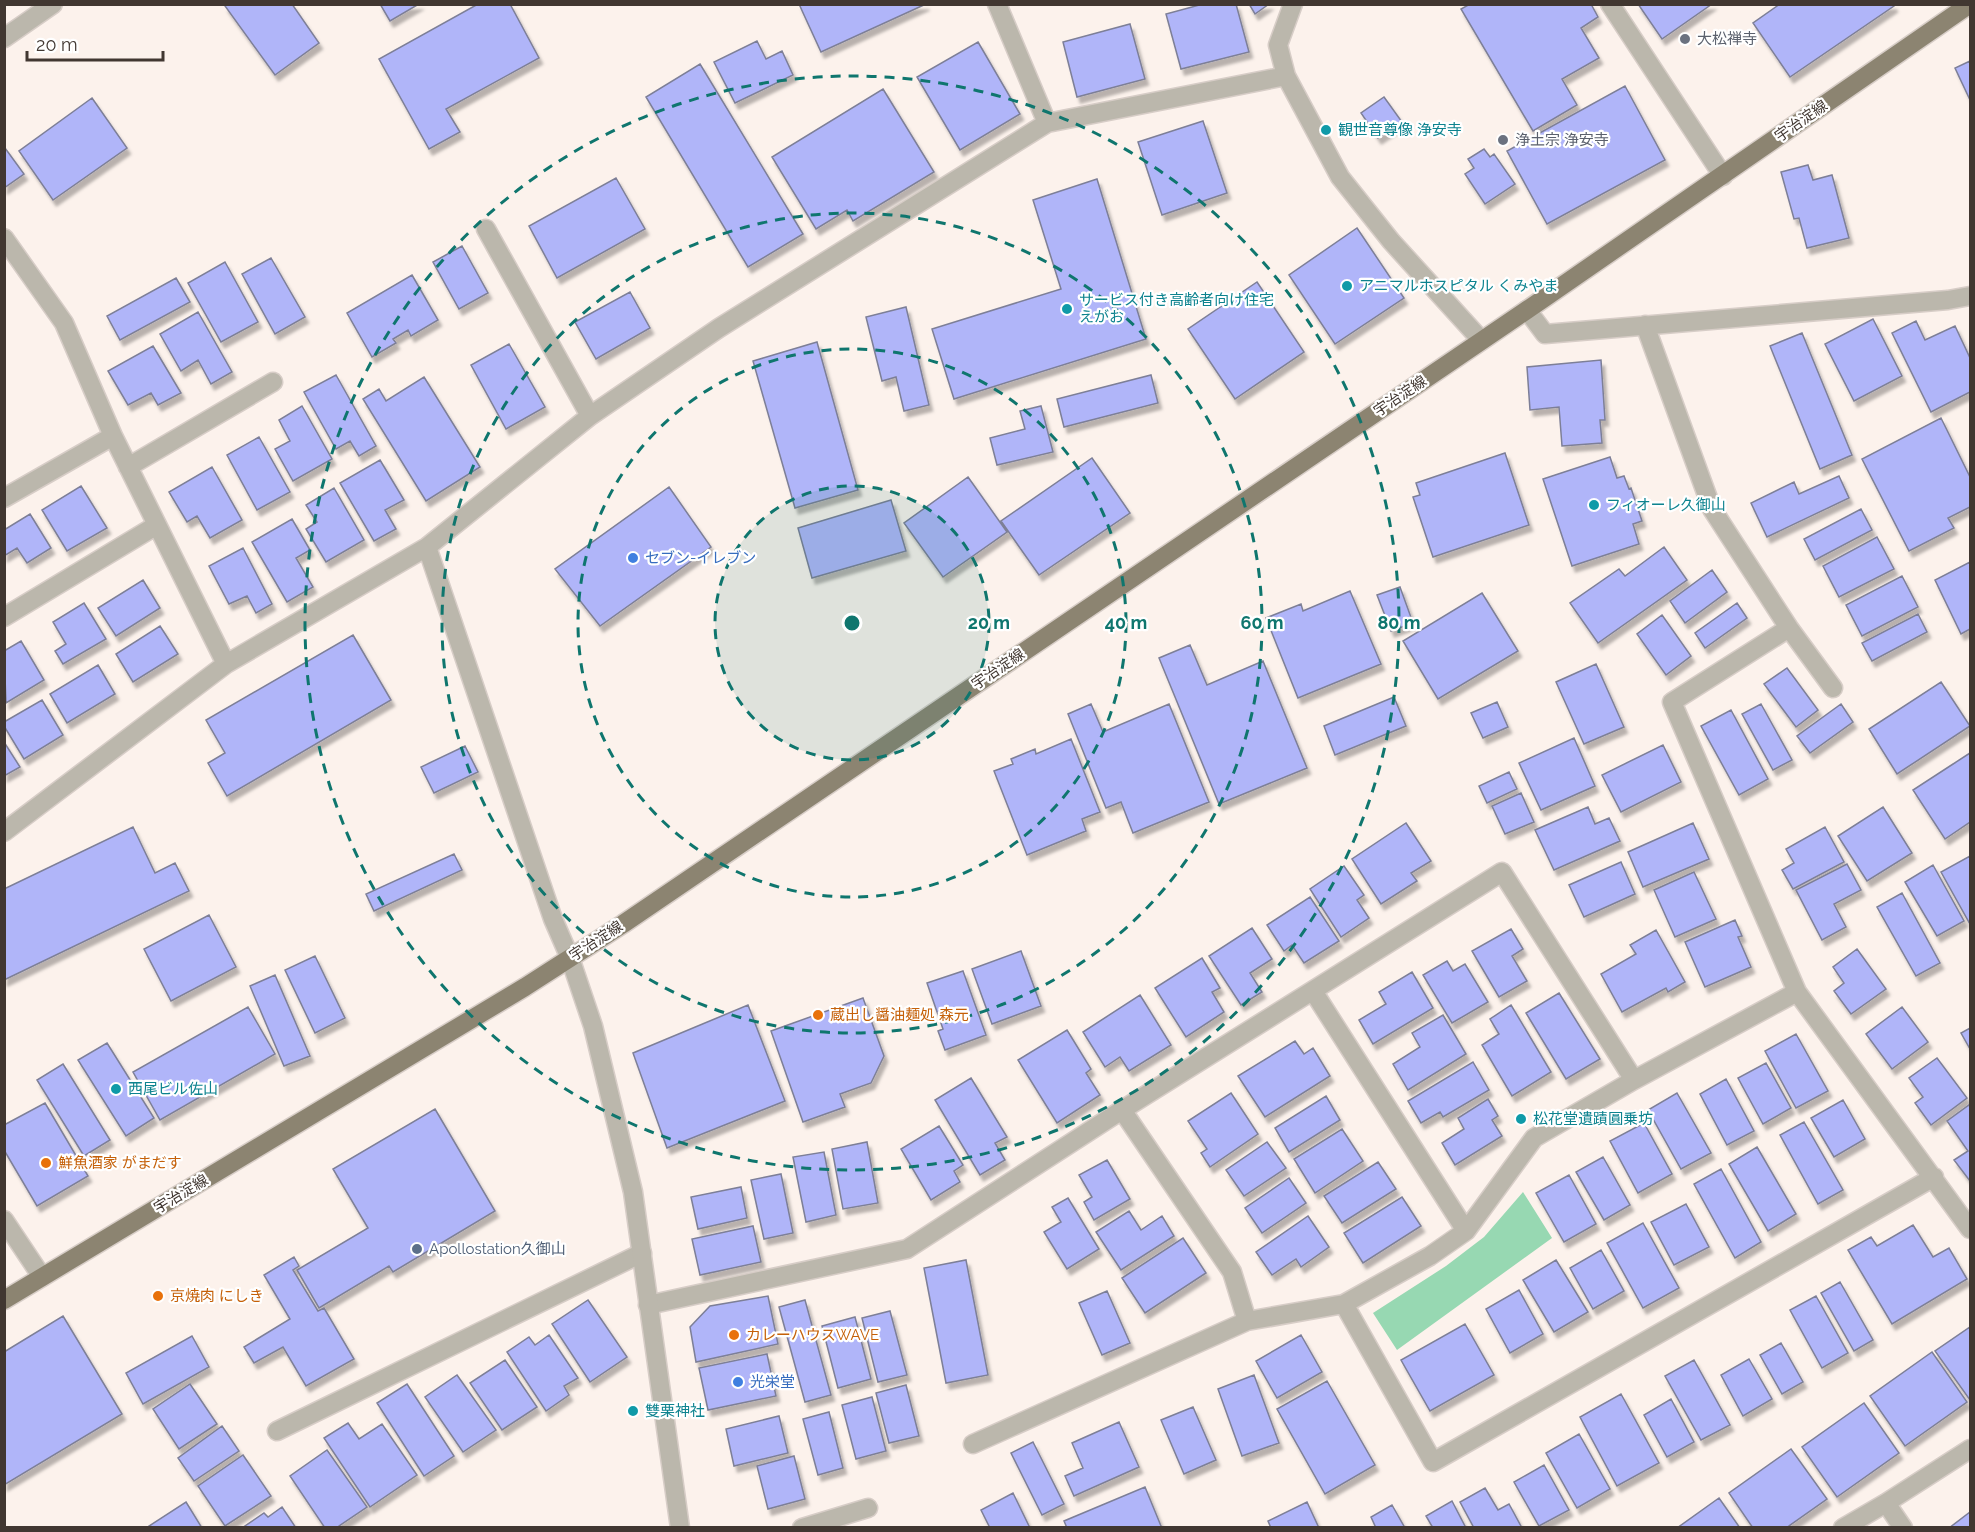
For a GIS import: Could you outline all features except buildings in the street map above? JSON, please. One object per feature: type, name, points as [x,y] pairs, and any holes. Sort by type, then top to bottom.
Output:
[{"type":"main road","name":"宇治淀線","points":[[4,1299],[279,1136],[570,958],[1527,310],[1970,4]]},
{"type":"street","points":[[4,38],[53,4]]},
{"type":"street","points":[[997,4],[1047,123]]},
{"type":"street","points":[[1293,4],[1278,45],[1286,76],[1340,177],[1392,241],[1481,340]]},
{"type":"street","points":[[1610,4],[1723,176]]},
{"type":"street","points":[[4,832],[226,664],[427,547],[590,416],[719,328],[1047,123],[1286,76]]},
{"type":"street","points":[[486,229],[590,416]]},
{"type":"street","points":[[4,238],[64,323],[113,436],[226,664]]},
{"type":"street","points":[[1527,310],[1545,334],[1948,300],[1971,296]]},
{"type":"street","points":[[1645,325],[1712,509],[1789,628],[1833,688]]},
{"type":"street","points":[[128,467],[273,382]]},
{"type":"street","points":[[4,498],[113,436]]},
{"type":"street","points":[[4,617],[157,525]]},
{"type":"street","points":[[427,547],[553,919],[570,958],[593,1026],[633,1192],[680,1527]]},
{"type":"street","points":[[1789,628],[1672,702],[1797,992],[1971,1229]]},
{"type":"street","points":[[648,1305],[907,1249],[1122,1110],[1502,872],[1634,1080]]},
{"type":"street","points":[[1313,991],[1466,1231]]},
{"type":"street","points":[[973,1444],[1247,1321],[1344,1304],[1430,1256],[1466,1231],[1534,1138],[1634,1080],[1797,992]]},
{"type":"street","points":[[1122,1110],[1232,1272],[1247,1321]]},
{"type":"street","points":[[1344,1304],[1432,1462],[1934,1176]]},
{"type":"street","points":[[4,1220],[42,1277]]},
{"type":"street","points":[[277,1431],[642,1253]]},
{"type":"street","points":[[1844,1527],[1971,1449]]},
{"type":"street","points":[[1886,1503],[1903,1527]]},
{"type":"street","points":[[802,1527],[868,1508]]},
{"type":"green space","points":[[1523,1192],[1552,1238],[1397,1350],[1373,1313],[1446,1266],[1484,1237]]},
{"type":"place","name":"大松禅寺","points":[[1685,39]]},
{"type":"place","name":"観世音尊像 浄安寺","points":[[1326,130]]},
{"type":"place","name":"浄土宗 浄安寺","points":[[1503,140]]},
{"type":"place","name":"アニマルホスピタル くみやま","points":[[1347,286]]},
{"type":"place","name":"サービス付き高齢者向け住宅 えがお","points":[[1067,309]]},
{"type":"place","name":"フィオーレ久御山","points":[[1594,505]]},
{"type":"place","name":"セブン-イレブン","points":[[633,558]]},
{"type":"place","name":"蔵出し醤油麺処 森元","points":[[818,1015]]},
{"type":"place","name":"西尾ビル佐山","points":[[116,1089]]},
{"type":"place","name":"松花堂遺蹟圓乗坊","points":[[1521,1119]]},
{"type":"place","name":"鮮魚酒家 がまだす","points":[[46,1163]]},
{"type":"place","name":"Apollostation久御山","points":[[417,1249]]},
{"type":"place","name":"京焼肉 にしき","points":[[158,1296]]},
{"type":"place","name":"カレーハウスWAVE","points":[[734,1335]]},
{"type":"place","name":"光栄堂","points":[[738,1382]]},
{"type":"place","name":"雙栗神社","points":[[633,1411]]}]
